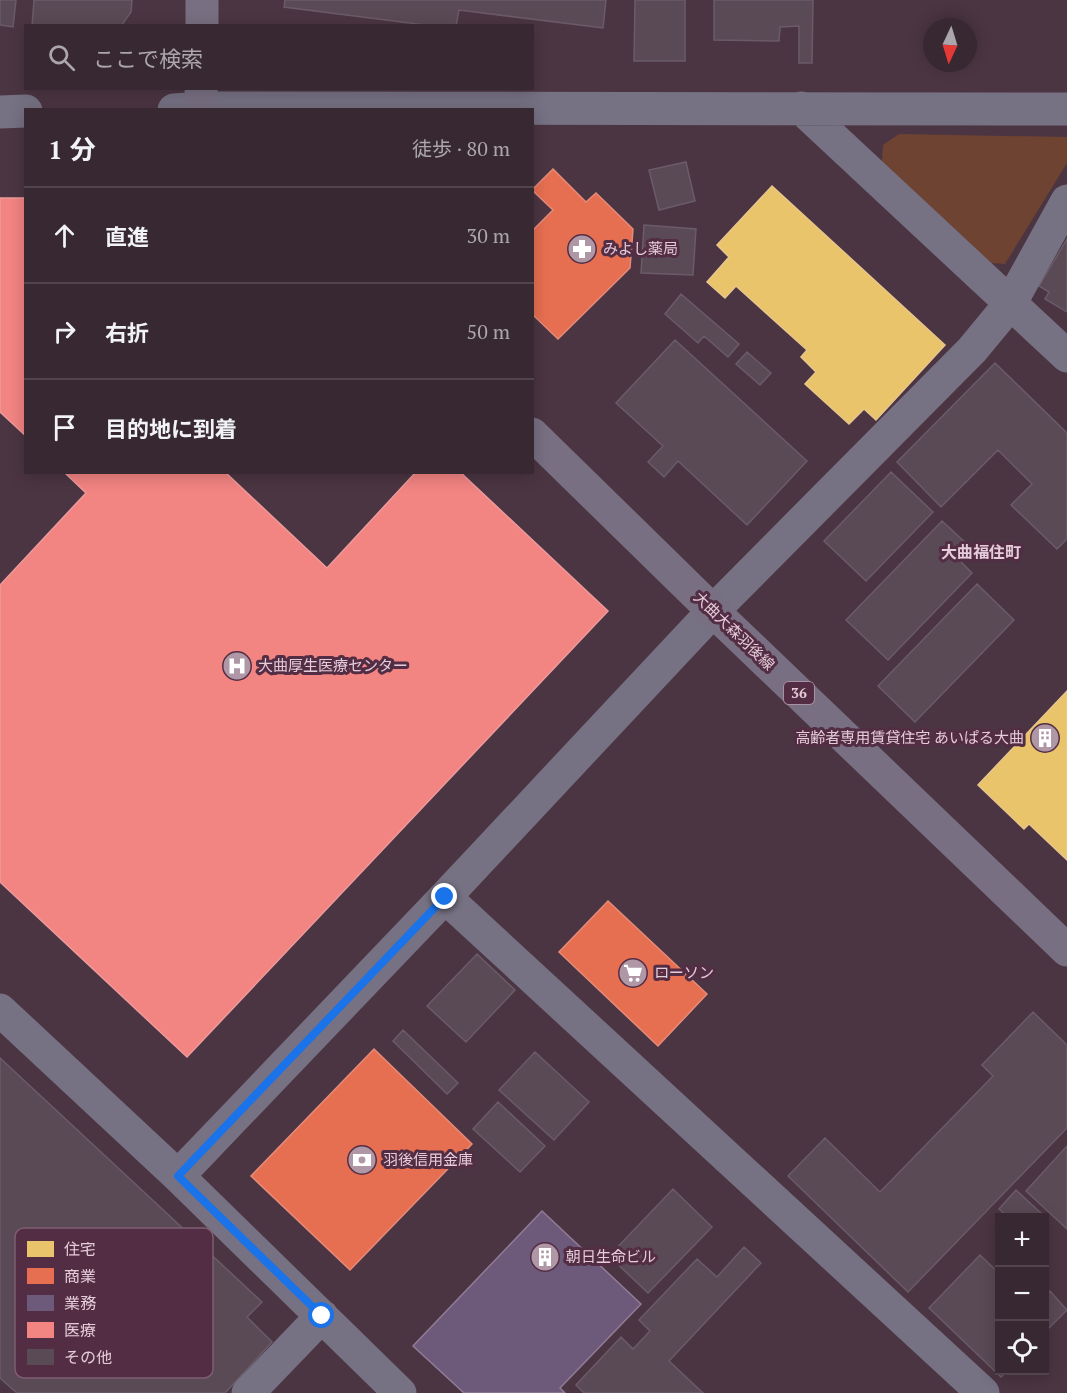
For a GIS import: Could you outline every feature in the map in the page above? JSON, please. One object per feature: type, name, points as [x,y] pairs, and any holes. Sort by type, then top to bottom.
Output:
[{"type":"main road","points":[[202,0],[202,24]]},
{"type":"main road","name":"大曲大森羽後線","points":[[534,436],[1067,950]]},
{"type":"street","points":[[194,104],[1067,109]]},
{"type":"street","points":[[801,108],[1067,356]]},
{"type":"street","points":[[0,112],[24,111]]},
{"type":"street","points":[[178,1176],[445,897],[712,610],[972,350],[1011,304],[1067,201]]},
{"type":"street","points":[[445,897],[984,1393]]},
{"type":"street","points":[[0,1010],[178,1176],[400,1393]]},
{"type":"street","points":[[248,1393],[322,1316]]},
{"type":"shaded area","points":[[899,134],[1067,137],[1067,163],[1005,264],[991,263],[882,162],[883,145]]},
{"type":"building: 住宅","points":[[772,186],[945,345],[876,420],[864,409],[849,424],[805,384],[816,372],[801,357],[807,350],[736,286],[725,298],[707,282],[729,257],[717,245]]},
{"type":"building: 住宅","name":"高齢者専用賃貸住宅 あいぱる大曲","points":[[1067,691],[1067,860],[1029,824],[1024,829],[978,785]]},
{"type":"building: 商業","name":"みよし薬局","points":[[553,169],[586,202],[596,193],[633,229],[630,268],[558,339],[534,316],[534,229],[553,210],[534,192],[534,188]]},
{"type":"building: 商業","name":"ローソン","points":[[608,901],[707,994],[658,1046],[559,952]]},
{"type":"building: 商業","name":"羽後信用金庫","points":[[374,1049],[472,1144],[350,1270],[251,1176]]},
{"type":"building: 業務","name":"朝日生命ビル","points":[[542,1211],[641,1304],[560,1388],[565,1393],[464,1393],[413,1346]]},
{"type":"building: 医療","points":[[0,198],[24,198],[24,434],[0,412]]},
{"type":"building: 医療","points":[[66,474],[227,474],[327,568],[414,474],[462,474],[608,611],[187,1057],[0,882],[0,585],[86,493]]},
{"type":"building: その他","points":[[0,0],[16,0],[13,27],[0,25]]},
{"type":"building: その他","points":[[34,0],[132,0],[131,12],[122,24],[32,24]]},
{"type":"building: その他","points":[[285,0],[606,0],[603,28],[459,10],[456,24],[417,24],[284,7]]},
{"type":"building: その他","points":[[635,0],[685,0],[685,61],[634,61]]},
{"type":"building: その他","points":[[714,0],[813,0],[812,63],[799,63],[799,26],[780,27],[779,41],[714,40]]},
{"type":"building: その他","points":[[686,162],[695,201],[659,210],[649,170]]},
{"type":"building: その他","points":[[644,225],[696,229],[693,275],[641,273]]},
{"type":"building: その他","points":[[1067,239],[1067,312],[1045,299],[1049,292],[1039,286]]},
{"type":"building: その他","points":[[681,294],[739,344],[728,357],[704,336],[698,343],[665,314]]},
{"type":"building: その他","points":[[675,340],[807,461],[747,525],[678,461],[664,477],[648,462],[663,446],[616,403]]},
{"type":"building: その他","points":[[747,352],[771,373],[760,385],[736,364]]},
{"type":"building: その他","points":[[995,363],[1067,433],[1067,539],[1057,549],[1011,505],[1032,484],[998,450],[941,507],[897,462]]},
{"type":"building: その他","points":[[891,472],[933,512],[866,581],[824,541]]},
{"type":"building: その他","points":[[942,521],[967,544],[956,557],[972,573],[888,660],[846,620]]},
{"type":"building: その他","points":[[977,584],[1014,620],[915,722],[878,686]]},
{"type":"building: その他","points":[[477,954],[515,990],[466,1042],[427,1006]]},
{"type":"building: その他","points":[[1033,1012],[1067,1045],[1067,1128],[908,1292],[788,1176],[825,1138],[880,1192],[993,1076],[982,1065]]},
{"type":"building: その他","points":[[403,1030],[458,1083],[447,1094],[393,1041]]},
{"type":"building: その他","points":[[535,1052],[589,1102],[554,1140],[499,1090]]},
{"type":"building: その他","points":[[0,1058],[183,1228],[15,1228],[15,1378],[213,1378],[213,1256],[262,1302],[247,1317],[272,1342],[225,1393],[17,1393],[0,1378]]},
{"type":"building: その他","points":[[498,1102],[545,1146],[520,1172],[473,1129]]},
{"type":"building: その他","points":[[1067,1146],[1067,1229],[1026,1191]]},
{"type":"building: その他","points":[[673,1189],[712,1227],[648,1293],[609,1256]]},
{"type":"building: その他","points":[[1016,1190],[1041,1213],[1003,1213],[999,1209]]},
{"type":"building: その他","points":[[744,1247],[761,1263],[669,1361],[703,1393],[584,1393],[576,1385],[621,1337],[633,1349],[650,1331],[639,1320],[697,1259],[717,1277]]},
{"type":"building: その他","points":[[980,1255],[995,1269],[995,1371],[929,1308]]},
{"type":"building: その他","points":[[1049,1292],[1067,1310],[1049,1328],[1049,1321]]},
{"type":"place","name":"みよし薬局","points":[[582,249]]},
{"type":"place","name":"大曲厚生医療センター","points":[[237,666]]},
{"type":"place","name":"高齢者専用賃貸住宅 あいぱる大曲","points":[[1045,738]]},
{"type":"place","name":"ローソン","points":[[633,973]]},
{"type":"place","name":"羽後信用金庫","points":[[362,1160]]},
{"type":"place","name":"朝日生命ビル","points":[[545,1257]]},
{"type":"district","name":"大曲福住町","points":[[981,552]]},
{"type":"route","points":[[322,1316],[178,1176],[445,897]]}]
